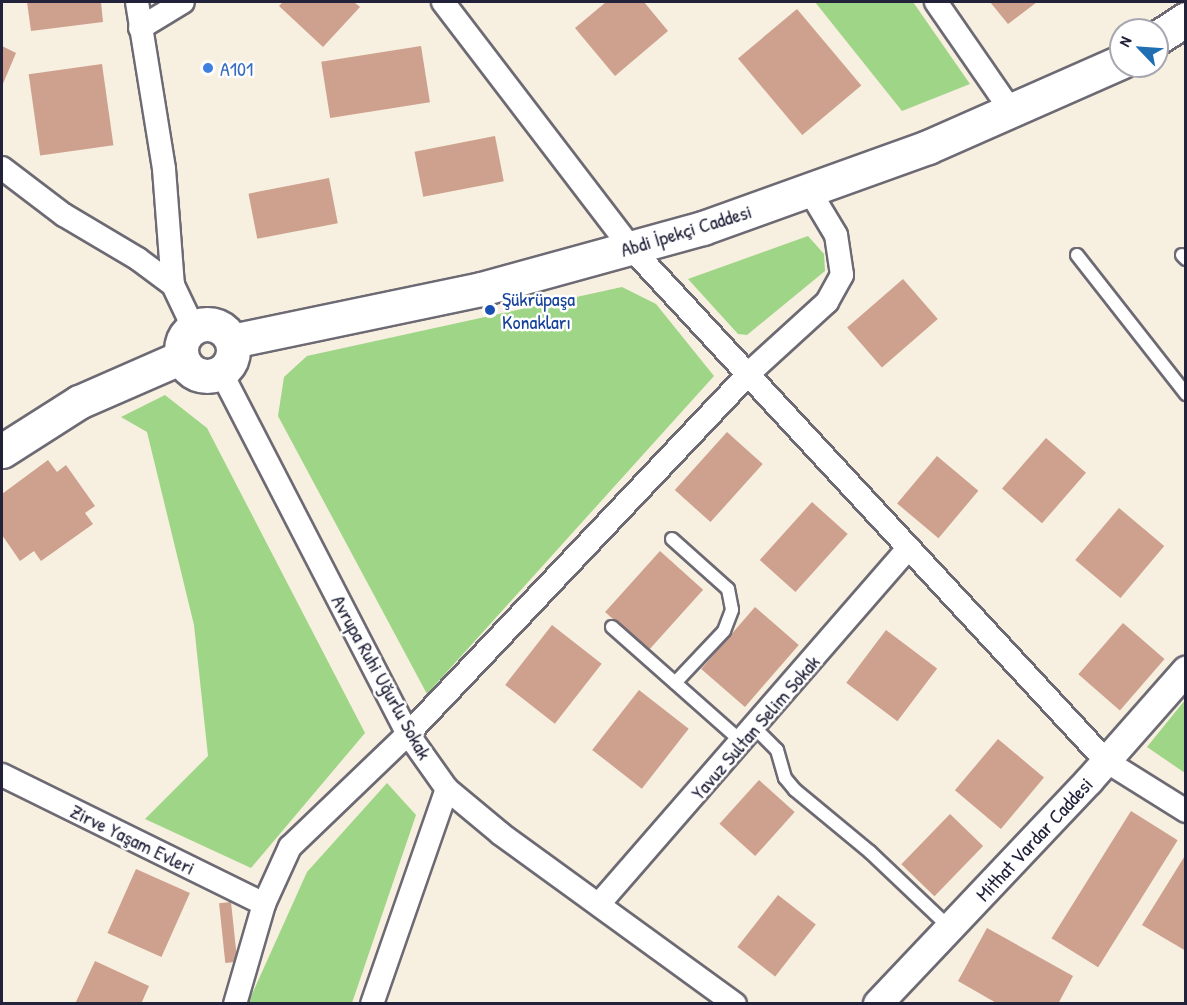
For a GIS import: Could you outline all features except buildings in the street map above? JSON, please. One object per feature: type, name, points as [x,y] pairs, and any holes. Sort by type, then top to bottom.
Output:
[{"type":"main road","points":[[1169,30],[1185,19]]},
{"type":"main road","name":"Abdi İpekçi Caddesi","points":[[232,341],[480,289],[703,228],[1012,112],[1109,68]]},
{"type":"main road","points":[[211,324],[220,327],[232,341],[232,359],[221,372],[198,375],[182,357],[182,340],[193,327],[211,324]]},
{"type":"main road","points":[[2,451],[79,402],[182,357]]},
{"type":"street","points":[[137,2],[164,169],[173,285],[193,327]]},
{"type":"street","points":[[140,28],[183,2]]},
{"type":"street","points":[[442,2],[631,248],[1106,761],[1185,811]]},
{"type":"street","points":[[936,2],[1012,112]]},
{"type":"street","points":[[2,168],[64,215],[138,259],[173,285]]},
{"type":"street","points":[[235,1004],[264,904],[290,847],[408,734],[748,374],[827,302],[842,274],[836,235],[809,190]]},
{"type":"street","name":"Avrupa Ruhi Uğurlu Sokak","points":[[221,372],[408,734],[447,789],[598,904],[735,1004]]},
{"type":"street","name":"Yavuz Sultan Selim Sokak","points":[[598,904],[909,548]]},
{"type":"street","name":"Mithat Vardar Caddesi","points":[[878,1004],[1106,761],[1185,671]]},
{"type":"street","name":"Zirve Yaşam Evleri","points":[[2,775],[264,904]]},
{"type":"street","points":[[372,1004],[447,789]]},
{"type":"lane","points":[[1077,255],[1185,394]]},
{"type":"lane","points":[[672,539],[728,589],[732,610],[724,630],[675,683]]},
{"type":"lane","points":[[612,627],[675,683],[748,735],[777,750],[785,778],[795,790],[870,852],[950,928]]},
{"type":"green space","points":[[815,2],[913,2],[970,84],[902,111]]},
{"type":"green space","points":[[808,236],[824,254],[825,271],[747,335],[738,334],[688,279]]},
{"type":"green space","points":[[622,287],[656,304],[714,376],[427,694],[278,416],[284,377],[307,356]]},
{"type":"green space","points":[[165,395],[207,428],[365,733],[251,868],[145,819],[208,756],[194,625],[147,432],[121,417]]},
{"type":"green space","points":[[1185,700],[1185,773],[1147,747]]},
{"type":"green space","points":[[387,783],[416,815],[352,1003],[248,1003],[307,872]]},
{"type":"place","name":"A101","points":[[208,68]]},
{"type":"place","name":"Şükrüpaşa Konakları","points":[[490,310]]}]
